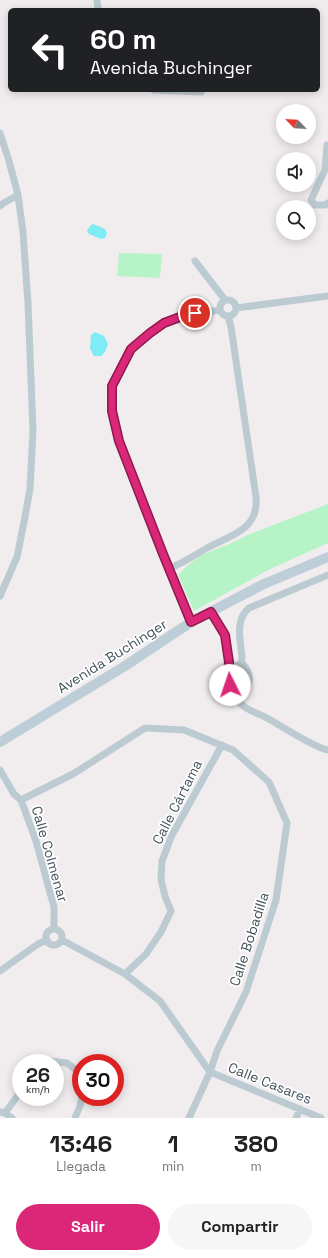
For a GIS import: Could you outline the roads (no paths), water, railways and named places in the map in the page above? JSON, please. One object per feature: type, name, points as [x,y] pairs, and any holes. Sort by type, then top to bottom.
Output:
[{"type":"street","points":[[0,133],[18,195],[23,232],[28,302],[33,438],[30,489],[24,522],[16,557],[0,596]]},
{"type":"street","points":[[327,145],[325,170],[311,200],[315,205],[325,205],[328,203]]},
{"type":"street","points":[[0,206],[18,195]]},
{"type":"street","points":[[195,261],[224,300],[232,301],[236,305],[235,313],[230,316],[223,314],[220,310]]},
{"type":"street","points":[[236,308],[328,296]]},
{"type":"street","points":[[220,310],[221,304],[224,300]]},
{"type":"street","points":[[191,622],[119,441],[112,411],[112,386],[131,349],[158,327],[180,317],[220,310]]},
{"type":"street","points":[[170,568],[241,531],[251,521],[257,504],[228,316]]},
{"type":"street","name":"Avenida Buchinger","points":[[0,742],[125,666],[191,622],[264,584],[328,556]]},
{"type":"street","points":[[229,662],[234,666],[241,662],[239,622],[244,612],[248,608],[328,575]]},
{"type":"street","points":[[211,612],[225,635],[229,662],[228,675],[230,685],[236,697],[245,707],[328,750]]},
{"type":"street","points":[[236,697],[246,690],[249,679],[249,671],[241,662]]},
{"type":"street","name":"Calle Bobadilla","points":[[21,800],[73,774],[145,728],[184,730],[222,745],[233,750],[269,782],[288,823],[276,900],[246,992],[217,1051],[210,1072],[190,1118]]},
{"type":"street","name":"Calle Cártama","points":[[125,974],[146,954],[171,911],[161,880],[162,861],[172,835],[222,745]]},
{"type":"street","name":"Calle Colmenar","points":[[0,770],[14,794],[21,800],[36,841],[54,908],[54,929]]},
{"type":"street","points":[[54,929],[61,932],[62,940],[58,944],[50,944],[47,940],[48,932],[54,929]]},
{"type":"street","points":[[0,971],[38,944],[47,940]]},
{"type":"street","points":[[62,940],[125,974],[160,1001],[210,1072]]},
{"type":"street","name":"Calle Casares","points":[[210,1072],[321,1118]]},
{"type":"street","points":[[12,1102],[3,1112],[12,1118]]},
{"type":"street","points":[[75,1118],[80,1106]]},
{"type":"street","points":[[296,1118],[300,1110]]},
{"type":"water","points":[[93,224],[105,229],[107,233],[105,238],[101,239],[89,234],[87,231]]},
{"type":"water","points":[[95,332],[104,336],[108,344],[105,352],[101,356],[94,356],[90,349],[91,335]]}]
